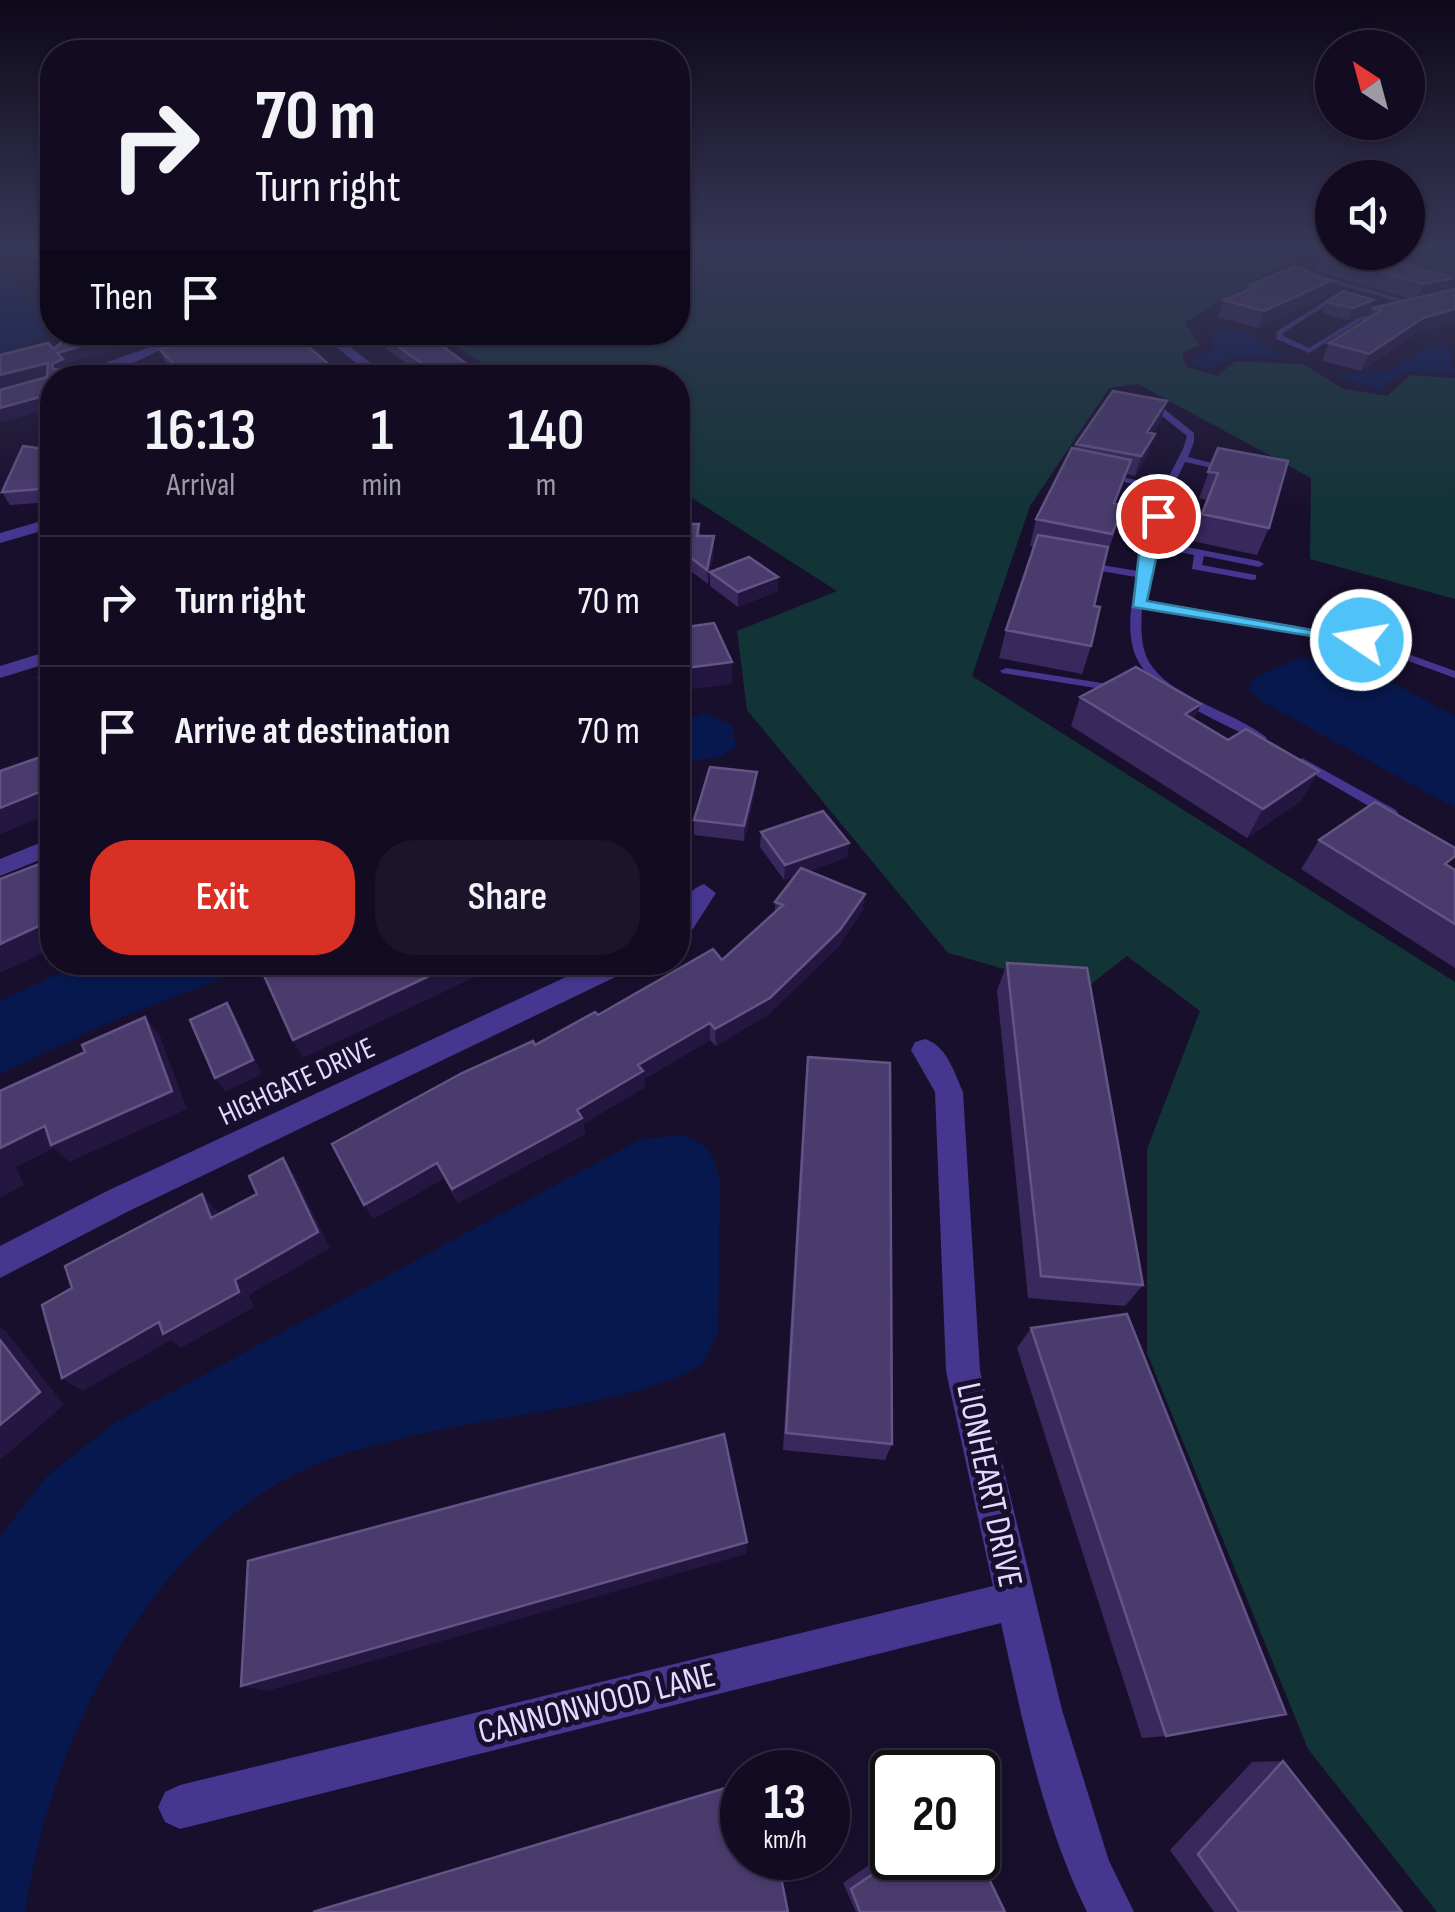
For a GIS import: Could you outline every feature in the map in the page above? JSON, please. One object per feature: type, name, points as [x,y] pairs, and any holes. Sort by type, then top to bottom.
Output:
[{"type":"street","points":[[109,365],[160,345]]},
{"type":"street","points":[[341,345],[366,365]]},
{"type":"street","points":[[0,538],[40,527]]},
{"type":"street","points":[[0,672],[40,660]]},
{"type":"street","points":[[0,868],[40,851]]},
{"type":"street","points":[[690,914],[704,893]]},
{"type":"street","name":"HIGHGATE DRIVE","points":[[0,1263],[118,1200],[595,975]]},
{"type":"street","name":"LIONHEART DRIVE","points":[[925,1050],[938,1064],[949,1092],[963,1371],[1014,1600],[1066,1797],[1090,1869],[1111,1912]]},
{"type":"street","name":"CANNONWOOD LANE","points":[[180,1808],[1014,1600]]},
{"type":"lane","points":[[1280,336],[1309,351],[1333,336]]},
{"type":"lane","points":[[1139,399],[1156,404],[1191,435],[1167,489],[1143,575],[1136,640],[1144,663],[1266,741]]},
{"type":"lane","points":[[1181,458],[1240,470]]},
{"type":"lane","points":[[1090,474],[1167,489]]},
{"type":"lane","points":[[1150,543],[1259,564]]},
{"type":"lane","points":[[1200,552],[1196,567],[1252,578]]},
{"type":"lane","points":[[1070,563],[1143,575]]},
{"type":"lane","points":[[1139,604],[1361,640],[1455,675]]},
{"type":"lane","points":[[1006,671],[1102,686],[1156,674]]},
{"type":"lane","points":[[1284,751],[1404,820]]},
{"type":"green space","points":[[690,336],[1194,336],[1200,345],[1182,353],[1186,367],[1218,376],[1235,361],[1303,364],[1344,389],[1387,396],[1410,375],[1455,378],[1455,599],[1310,559],[1311,478],[1138,384],[1109,388],[1030,506],[972,676],[1455,982],[1455,1912],[1437,1912],[1308,1749],[1147,1353],[1147,1149],[1200,1011],[1127,956],[1082,991],[948,953],[747,710],[737,631],[837,591],[690,497],[690,365],[486,365],[454,345],[690,345]]},
{"type":"shaded area","points":[[0,336],[40,336],[34,342],[0,352]]},
{"type":"shaded area","points":[[1210,336],[1253,336],[1286,359],[1232,357],[1213,369],[1195,366],[1191,359],[1215,349]]},
{"type":"shaded area","points":[[1433,343],[1450,347],[1455,374],[1405,371],[1379,390],[1333,375],[1390,371]]},
{"type":"shaded area","points":[[1301,657],[1387,680],[1455,716],[1455,808],[1263,702],[1249,690],[1253,679]]},
{"type":"shaded area","points":[[707,714],[732,725],[736,747],[716,758],[690,761],[690,717]]},
{"type":"shaded area","points":[[55,975],[230,975],[110,1022],[0,1074],[0,1001]]},
{"type":"shaded area","points":[[676,1135],[694,1140],[707,1150],[720,1182],[718,1333],[702,1365],[608,1398],[438,1430],[350,1452],[286,1479],[218,1527],[174,1572],[136,1621],[103,1676],[54,1792],[25,1912],[0,1912],[0,1536],[47,1476],[116,1422],[639,1140]]},
{"type":"building","points":[[1340,336],[1396,336],[1369,354],[1329,343]]},
{"type":"building","points":[[40,345],[54,349],[58,345],[85,345],[57,353],[63,359],[52,365],[0,375],[0,355]]},
{"type":"building","points":[[173,345],[306,345],[330,365],[175,365],[160,350]]},
{"type":"building","points":[[396,345],[441,345],[468,365],[424,365]]},
{"type":"building","points":[[40,379],[40,397],[0,408],[0,390]]},
{"type":"building","points":[[1113,391],[1167,401],[1147,432],[1155,434],[1141,456],[1076,444]]},
{"type":"building","points":[[23,446],[40,448],[40,489],[2,492]]},
{"type":"building","points":[[1072,448],[1131,460],[1114,503],[1124,505],[1112,534],[1036,519]]},
{"type":"building","points":[[1218,448],[1288,461],[1269,528],[1202,514],[1218,473],[1208,472]]},
{"type":"building","points":[[690,524],[699,524],[697,536],[714,536],[707,570],[690,557]]},
{"type":"building","points":[[1038,535],[1108,547],[1094,606],[1100,607],[1091,646],[1006,630]]},
{"type":"building","points":[[749,557],[778,577],[738,592],[710,572]]},
{"type":"building","points":[[714,623],[732,662],[690,667],[690,626]]},
{"type":"building","points":[[1136,667],[1201,704],[1185,714],[1228,740],[1246,729],[1319,771],[1263,809],[1080,697]]},
{"type":"building","points":[[40,757],[40,792],[0,808],[0,771]]},
{"type":"building","points":[[710,767],[757,772],[744,826],[694,820]]},
{"type":"building","points":[[1375,802],[1455,848],[1455,856],[1445,864],[1455,870],[1455,924],[1319,840]]},
{"type":"building","points":[[823,811],[849,843],[785,865],[761,832]]},
{"type":"building","points":[[40,864],[40,926],[0,944],[0,879]]},
{"type":"building","points":[[801,868],[865,894],[840,930],[770,998],[715,1029],[710,1023],[638,1065],[643,1071],[577,1110],[582,1118],[452,1189],[437,1163],[364,1205],[332,1144],[462,1073],[533,1041],[535,1045],[595,1012],[598,1015],[668,975],[690,975],[690,962],[713,949],[722,960],[783,905],[775,902]]},
{"type":"building","points":[[1007,963],[1087,968],[1143,1285],[1041,1276]]},
{"type":"building","points":[[264,975],[431,975],[293,1040]]},
{"type":"building","points":[[227,1003],[253,1060],[215,1078],[190,1020]]},
{"type":"building","points":[[145,1017],[172,1091],[51,1145],[45,1126],[0,1148],[0,1091],[85,1052],[82,1045]]},
{"type":"building","points":[[808,1057],[890,1063],[892,1444],[786,1433]]},
{"type":"building","points":[[283,1158],[318,1232],[235,1280],[239,1292],[163,1334],[159,1322],[62,1378],[42,1305],[72,1288],[65,1266],[202,1194],[211,1218],[257,1194],[249,1176]]},
{"type":"building","points":[[1127,1314],[1286,1714],[1166,1736],[1031,1328]]},
{"type":"building","points":[[0,1340],[40,1392],[0,1425]]},
{"type":"building","points":[[724,1434],[747,1542],[241,1686],[248,1561]]},
{"type":"building","points":[[1283,1761],[1402,1912],[1239,1912],[1198,1854]]},
{"type":"building","points":[[720,1790],[720,1880],[781,1880],[788,1912],[313,1912]]},
{"type":"building","points":[[870,1876],[870,1880],[990,1880],[1005,1912],[860,1912],[851,1889]]},
{"type":"route","points":[[1158,516],[1146,553],[1139,604],[1361,640]]}]
